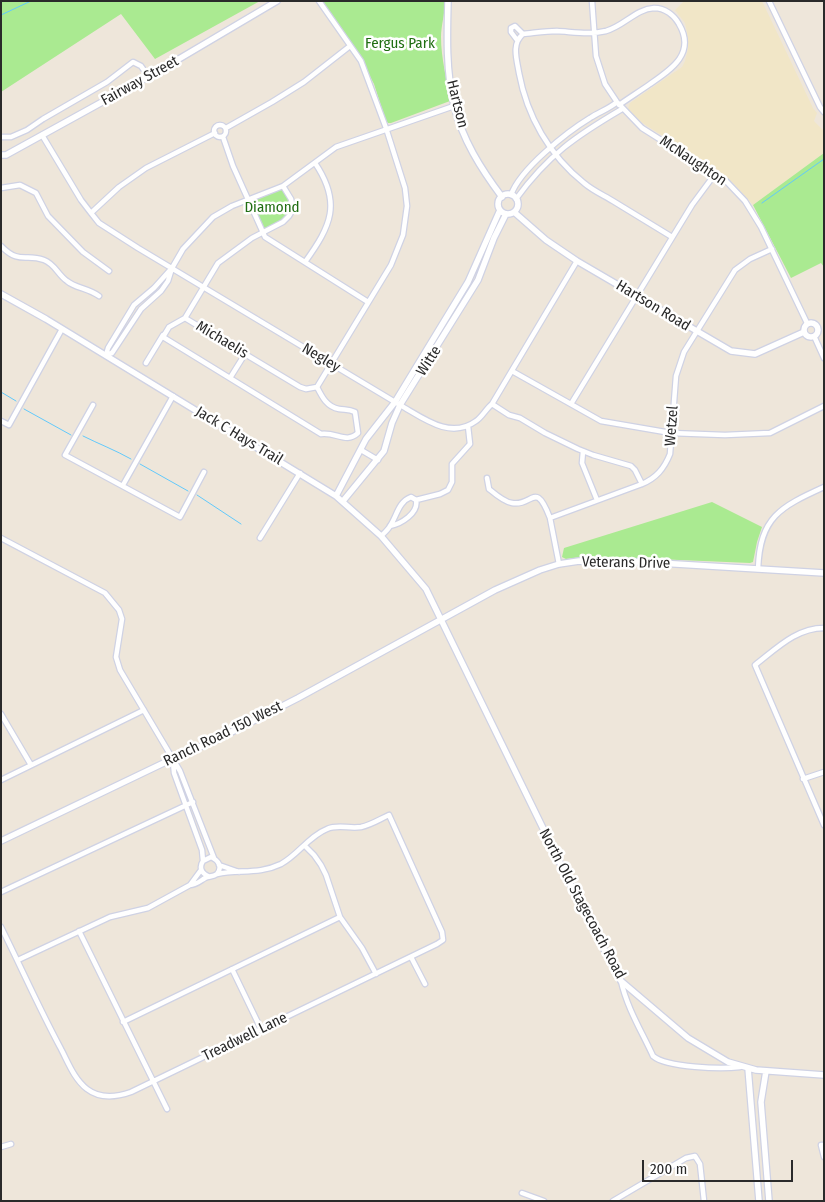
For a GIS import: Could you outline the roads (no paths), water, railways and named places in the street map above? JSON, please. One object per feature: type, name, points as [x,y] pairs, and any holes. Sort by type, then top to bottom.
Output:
[{"type":"street","name":"Fairway Street","points":[[1,155],[6,156],[276,1]]},
{"type":"street","points":[[319,1],[361,61],[386,128],[405,188],[407,206],[403,235],[391,265],[317,388],[325,402],[338,409],[355,412],[358,433],[366,439]]},
{"type":"street","name":"Hartson","points":[[448,1],[448,62],[454,106],[466,140],[502,197]]},
{"type":"street","name":"McNaughton","points":[[592,1],[596,56],[605,84],[619,106],[642,128],[726,182],[745,201],[761,227],[807,323]]},
{"type":"street","points":[[769,1],[824,112]]},
{"type":"street","points":[[516,199],[532,178],[555,155],[669,71],[678,62],[684,48],[681,27],[676,19],[661,9],[653,8],[640,12],[617,27],[594,33],[555,31],[523,34],[517,40],[515,47],[522,90],[536,126],[549,148],[555,155],[584,183],[672,236]]},
{"type":"street","points":[[517,40],[511,32],[511,28],[515,26],[523,34]]},
{"type":"street","points":[[226,128],[304,82],[350,46]]},
{"type":"street","points":[[1,137],[11,137],[27,130],[107,82],[133,62],[141,66],[148,76]]},
{"type":"street","points":[[106,355],[108,348],[134,305],[154,288],[172,268],[183,249],[213,216],[248,199],[283,186],[336,147],[386,128],[454,106]]},
{"type":"street","points":[[511,195],[513,189],[528,170],[549,148],[572,129],[619,106]]},
{"type":"street","points":[[215,134],[214,130],[218,125],[223,125],[226,128]]},
{"type":"street","points":[[223,136],[226,133],[226,128]]},
{"type":"street","points":[[215,134],[219,137],[223,136]]},
{"type":"street","points":[[91,213],[119,187],[146,168],[215,134]]},
{"type":"street","name":"Negley","points":[[42,135],[81,200],[99,222],[397,404],[445,428],[455,429],[468,426]]},
{"type":"street","points":[[223,136],[262,233],[274,245],[368,302]]},
{"type":"street","points":[[304,262],[319,242],[329,219],[332,204],[328,186],[315,163]]},
{"type":"street","points":[[571,404],[672,236],[715,174]]},
{"type":"street","points":[[1,188],[20,185],[36,193],[48,216],[82,252],[109,271]]},
{"type":"street","points":[[185,318],[218,263],[252,238],[284,222],[293,210],[291,199],[283,186]]},
{"type":"street","points":[[511,195],[516,199],[518,207],[514,212],[506,214],[500,210],[498,204],[502,197],[511,195]]},
{"type":"street","name":"Witte","points":[[343,501],[384,451],[397,404],[468,282],[500,210]]},
{"type":"street","name":"Hartson Road","points":[[514,212],[546,240],[577,261],[731,351],[755,354],[804,332]]},
{"type":"street","name":"Witte","points":[[336,496],[366,439],[397,404],[461,309],[478,280],[506,214]]},
{"type":"street","points":[[1,246],[19,258],[42,260],[51,264],[66,281],[72,285],[90,290],[99,296]]},
{"type":"street","name":"Wetzel","points":[[550,518],[652,480],[665,465],[670,454],[676,376],[684,352],[735,270],[750,259],[772,249]]},
{"type":"street","points":[[478,258],[486,261]]},
{"type":"street","points":[[416,500],[448,490],[452,482],[452,464],[470,444],[468,426],[478,420],[492,404],[577,261]]},
{"type":"street","points":[[106,355],[112,353],[148,301],[161,291],[168,281],[172,268]]},
{"type":"street","name":"Jack C Hays Trail","points":[[1,294],[174,396],[343,501],[381,536],[426,589],[441,619]]},
{"type":"street","points":[[454,304],[461,309]]},
{"type":"street","name":"Michaelis","points":[[317,388],[300,387],[185,318],[169,327],[163,335],[321,434],[334,434],[345,439],[352,438],[358,433]]},
{"type":"street","points":[[812,322],[821,325],[814,336],[807,336],[804,332],[804,326],[807,323],[812,322]]},
{"type":"street","points":[[1,421],[8,425],[62,329]]},
{"type":"street","points":[[146,363],[163,335]]},
{"type":"street","points":[[814,336],[824,358]]},
{"type":"street","points":[[230,378],[245,354]]},
{"type":"street","points":[[512,371],[601,421],[671,433],[770,433],[824,406]]},
{"type":"street","points":[[123,485],[174,396]]},
{"type":"street","points":[[492,404],[509,415],[520,418],[545,433],[583,451],[631,466],[642,484]]},
{"type":"street","points":[[93,405],[65,455],[180,517],[204,472]]},
{"type":"street","points":[[361,450],[378,460]]},
{"type":"street","points":[[583,451],[582,463],[597,500]]},
{"type":"street","points":[[260,538],[300,473]]},
{"type":"street","points":[[487,478],[489,489],[509,502],[519,503],[532,497],[537,497],[544,503],[550,518],[559,564]]},
{"type":"street","points":[[758,569],[761,541],[772,520],[788,505],[824,487]]},
{"type":"street","points":[[381,536],[390,526],[400,506],[406,499],[411,497],[416,500],[418,504],[415,511],[399,524],[390,526]]},
{"type":"street","points":[[1,538],[105,593],[119,610],[122,619],[116,657],[124,677],[180,772],[214,858],[219,865],[239,872]]},
{"type":"street","name":"Veterans Drive","points":[[441,619],[495,590],[540,570],[559,564],[579,561],[642,562],[824,573]]},
{"type":"street","name":"Ranch Road 150 West","points":[[1,841],[218,739],[298,698],[441,619]]},
{"type":"street","name":"North Old Stagecoach Road","points":[[441,619],[581,906],[622,981],[688,1038],[711,1053],[740,1067],[824,1075]]},
{"type":"street","points":[[824,628],[808,630],[788,639],[756,665],[824,825]]},
{"type":"street","points":[[1,780],[144,710]]},
{"type":"street","points":[[1,714],[31,765]]},
{"type":"street","points":[[172,759],[174,773],[202,850],[203,861],[201,870],[190,885]]},
{"type":"street","points":[[804,779],[824,772]]},
{"type":"street","points":[[1,892],[193,802]]},
{"type":"street","name":"Treadwell Lane","points":[[1,927],[49,1026],[74,1072],[89,1090],[100,1095],[120,1096],[153,1082],[441,942],[443,936],[389,815],[361,827],[336,826],[327,829],[305,846]]},
{"type":"street","points":[[18,960],[110,917],[148,908],[208,876],[259,871],[276,866],[288,860],[305,846],[314,855],[326,875],[340,917],[362,948],[376,974]]},
{"type":"street","points":[[203,861],[208,858],[214,858]]},
{"type":"street","points":[[217,874],[219,865]]},
{"type":"street","points":[[201,870],[208,876]]},
{"type":"street","points":[[123,1022],[340,917]]},
{"type":"street","points":[[79,931],[167,1109]]},
{"type":"street","points":[[411,957],[425,984]]},
{"type":"street","points":[[232,969],[262,1029]]},
{"type":"street","points":[[622,981],[624,994],[634,1017],[653,1056],[659,1061],[686,1065],[740,1067]]},
{"type":"street","points":[[748,1068],[759,1201]]},
{"type":"street","points":[[766,1070],[761,1102],[769,1201]]},
{"type":"street","points":[[1,1147],[11,1144]]},
{"type":"street","points":[[824,1145],[821,1145],[824,1157]]},
{"type":"street","points":[[613,1201],[686,1158],[695,1156],[700,1164],[704,1201]]},
{"type":"street","points":[[522,1192],[544,1201]]},
{"type":"waterway","points":[[1,15],[31,1]]},
{"type":"waterway","points":[[762,203],[824,159]]},
{"type":"waterway","points":[[1,392],[16,401]]},
{"type":"waterway","points":[[24,409],[71,435]]},
{"type":"waterway","points":[[83,436],[131,459]]},
{"type":"waterway","points":[[140,464],[188,491]]},
{"type":"waterway","points":[[197,495],[241,524]]},
{"type":"park label","name":"Fergus Park","points":[[400,44]]},
{"type":"park label","name":"Diamond","points":[[272,208]]}]
